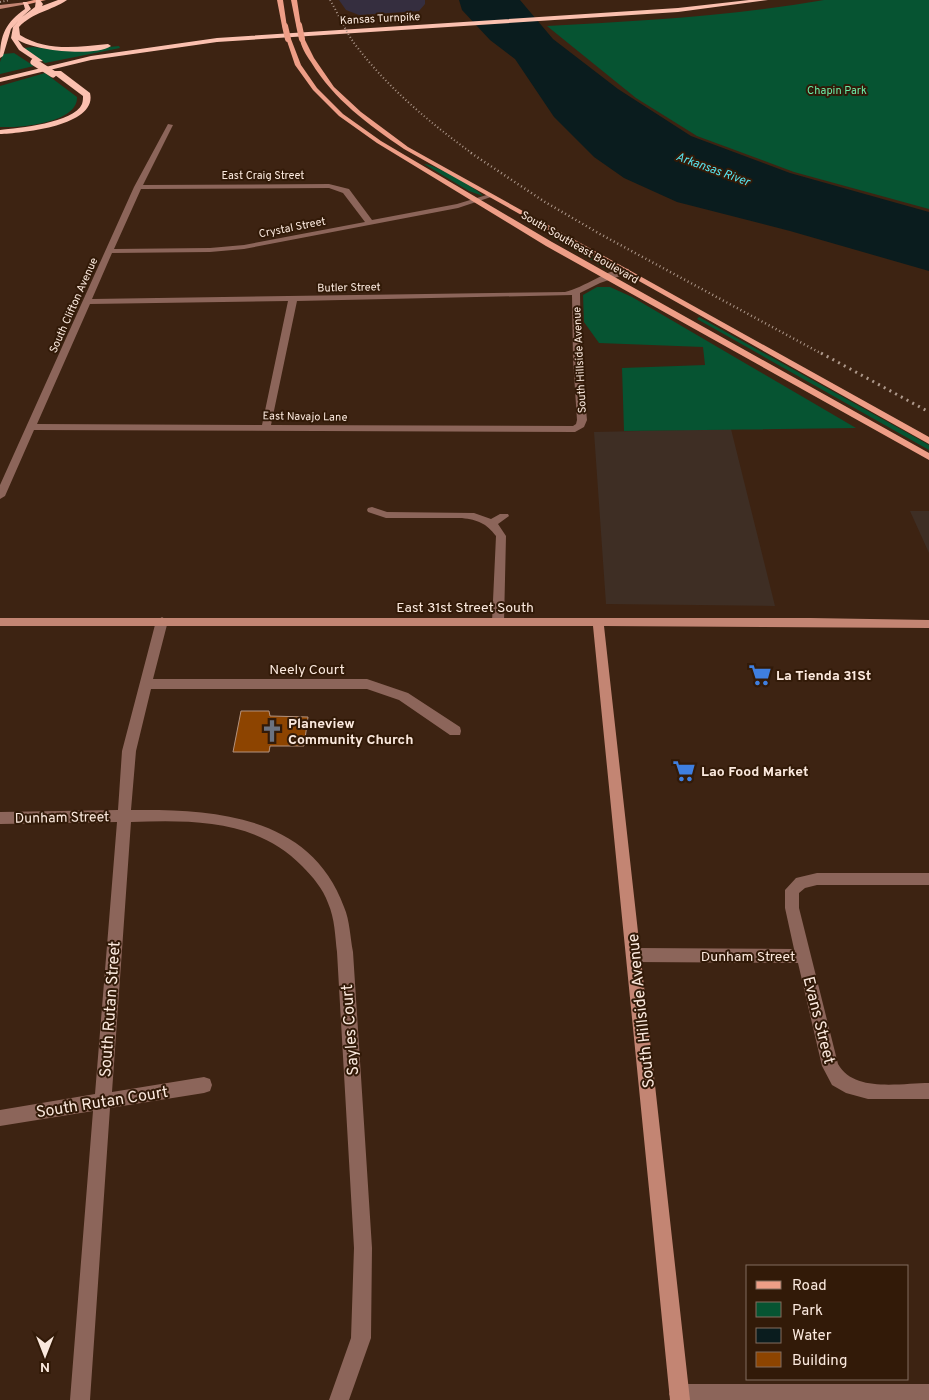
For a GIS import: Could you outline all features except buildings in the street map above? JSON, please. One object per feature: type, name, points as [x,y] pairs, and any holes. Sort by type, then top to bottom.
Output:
[{"type":"highway","points":[[40,0],[40,4],[35,11],[16,27],[13,36],[18,46],[56,74]]},
{"type":"highway","points":[[35,11],[64,0]]},
{"type":"highway","name":"Kansas Turnpike","points":[[557,16],[740,0]]},
{"type":"highway","name":"Kansas Turnpike","points":[[0,76],[39,63],[160,43],[272,32],[699,8],[765,0]]},
{"type":"highway","points":[[0,56],[6,29],[9,24],[28,9],[25,3]]},
{"type":"highway","name":"Kansas Turnpike","points":[[0,82],[80,62],[182,44],[423,24]]},
{"type":"highway","points":[[16,27],[17,36],[22,40],[46,47],[74,49],[114,45]]},
{"type":"highway","points":[[142,42],[220,34],[272,32]]},
{"type":"highway","points":[[0,130],[48,125],[71,116],[83,109],[87,104],[87,95],[4,42]]},
{"type":"main road","points":[[0,7],[40,0]]},
{"type":"main road","name":"South Southeast Boulevard","points":[[280,0],[291,51],[305,77],[341,115],[379,142],[609,277],[929,456]]},
{"type":"main road","name":"South Southeast Boulevard","points":[[294,0],[302,38],[312,63],[358,115],[406,148],[490,196],[929,441]]},
{"type":"main road","name":"East 31st Street South","points":[[0,622],[811,622],[929,624]]},
{"type":"main road","name":"South Hillside Avenue","points":[[598,622],[679,1397]]},
{"type":"street","name":"South Clifton Avenue","points":[[0,496],[138,187],[170,125]]},
{"type":"street","name":"East Craig Street","points":[[138,187],[329,186],[346,191],[370,223]]},
{"type":"street","name":"Crystal Street","points":[[109,251],[223,250],[458,206],[490,196]]},
{"type":"street","name":"Butler Street","points":[[86,302],[293,300],[546,294],[576,292],[626,271]]},
{"type":"street","name":"South Hillside Avenue","points":[[576,292],[577,358],[582,420],[579,427]]},
{"type":"street","points":[[266,428],[293,300]]},
{"type":"street","name":"East Navajo Lane","points":[[30,427],[570,430],[579,427]]},
{"type":"street","points":[[372,510],[386,515],[474,516],[492,523],[501,536],[498,622]]},
{"type":"street","points":[[492,523],[504,516]]},
{"type":"street","name":"South Rutan Street","points":[[80,1400],[129,751],[162,622]]},
{"type":"street","name":"Neely Court","points":[[146,684],[368,684],[399,693],[455,731]]},
{"type":"street","name":"Sayles Court","points":[[124,816],[180,815],[222,818],[255,826],[284,841],[314,867],[327,886],[337,906],[345,952],[363,1248],[361,1338],[339,1400]]},
{"type":"street","name":"Dunham Street","points":[[0,818],[124,816]]},
{"type":"street","name":"Dunham Street","points":[[634,955],[804,956],[792,908],[792,890],[801,882],[817,880],[929,879]]},
{"type":"street","name":"Evans Street","points":[[804,956],[830,1066],[838,1079],[850,1087],[864,1090],[929,1090]]},
{"type":"street","name":"South Rutan Court","points":[[0,1118],[204,1085]]},
{"type":"street","points":[[679,1397],[929,1394]]},
{"type":"shaded area","points":[[339,0],[425,0],[425,4],[419,11],[359,15],[346,10]]},
{"type":"shaded area","points":[[731,429],[775,606],[606,604],[594,432]]},
{"type":"shaded area","points":[[910,511],[929,511],[929,553]]},
{"type":"green space","name":"Chapin Park","points":[[824,0],[929,0],[929,209],[794,172],[697,136],[636,98],[547,26],[720,14]]},
{"type":"green space","points":[[119,46],[120,48],[45,63],[24,48],[33,47],[69,51]]},
{"type":"green space","points":[[14,53],[34,66],[0,74],[0,62],[3,54]]},
{"type":"green space","points":[[45,73],[77,97],[75,106],[68,113],[46,122],[33,125],[0,127],[0,86]]},
{"type":"green space","points":[[424,164],[455,177],[483,196],[469,191]]},
{"type":"green space","points":[[550,236],[556,236],[612,267],[614,270],[610,271]]},
{"type":"green space","points":[[597,287],[610,287],[632,297],[856,428],[624,431],[622,368],[705,365],[703,347],[599,343],[584,322],[583,295]]},
{"type":"green space","points":[[699,317],[929,445],[929,450],[697,319]]},
{"type":"water","name":"Arkansas River","points":[[459,0],[520,0],[553,39],[618,89],[691,136],[790,173],[929,212],[929,271],[790,231],[677,202],[624,178],[594,157],[554,117],[515,59],[490,40],[462,10]]},
{"type":"railway","points":[[0,2],[10,0]]},
{"type":"railway","points":[[330,0],[353,42],[369,62],[396,91],[426,118],[473,154]]},
{"type":"railway","points":[[471,153],[545,202],[600,234],[824,355]]},
{"type":"railway","points":[[821,353],[929,412]]},
{"type":"place","name":"La Tienda 31St","points":[[760,675]]},
{"type":"place","name":"Planeview Community Church","points":[[272,731]]},
{"type":"place","name":"Lao Food Market","points":[[684,771]]}]
